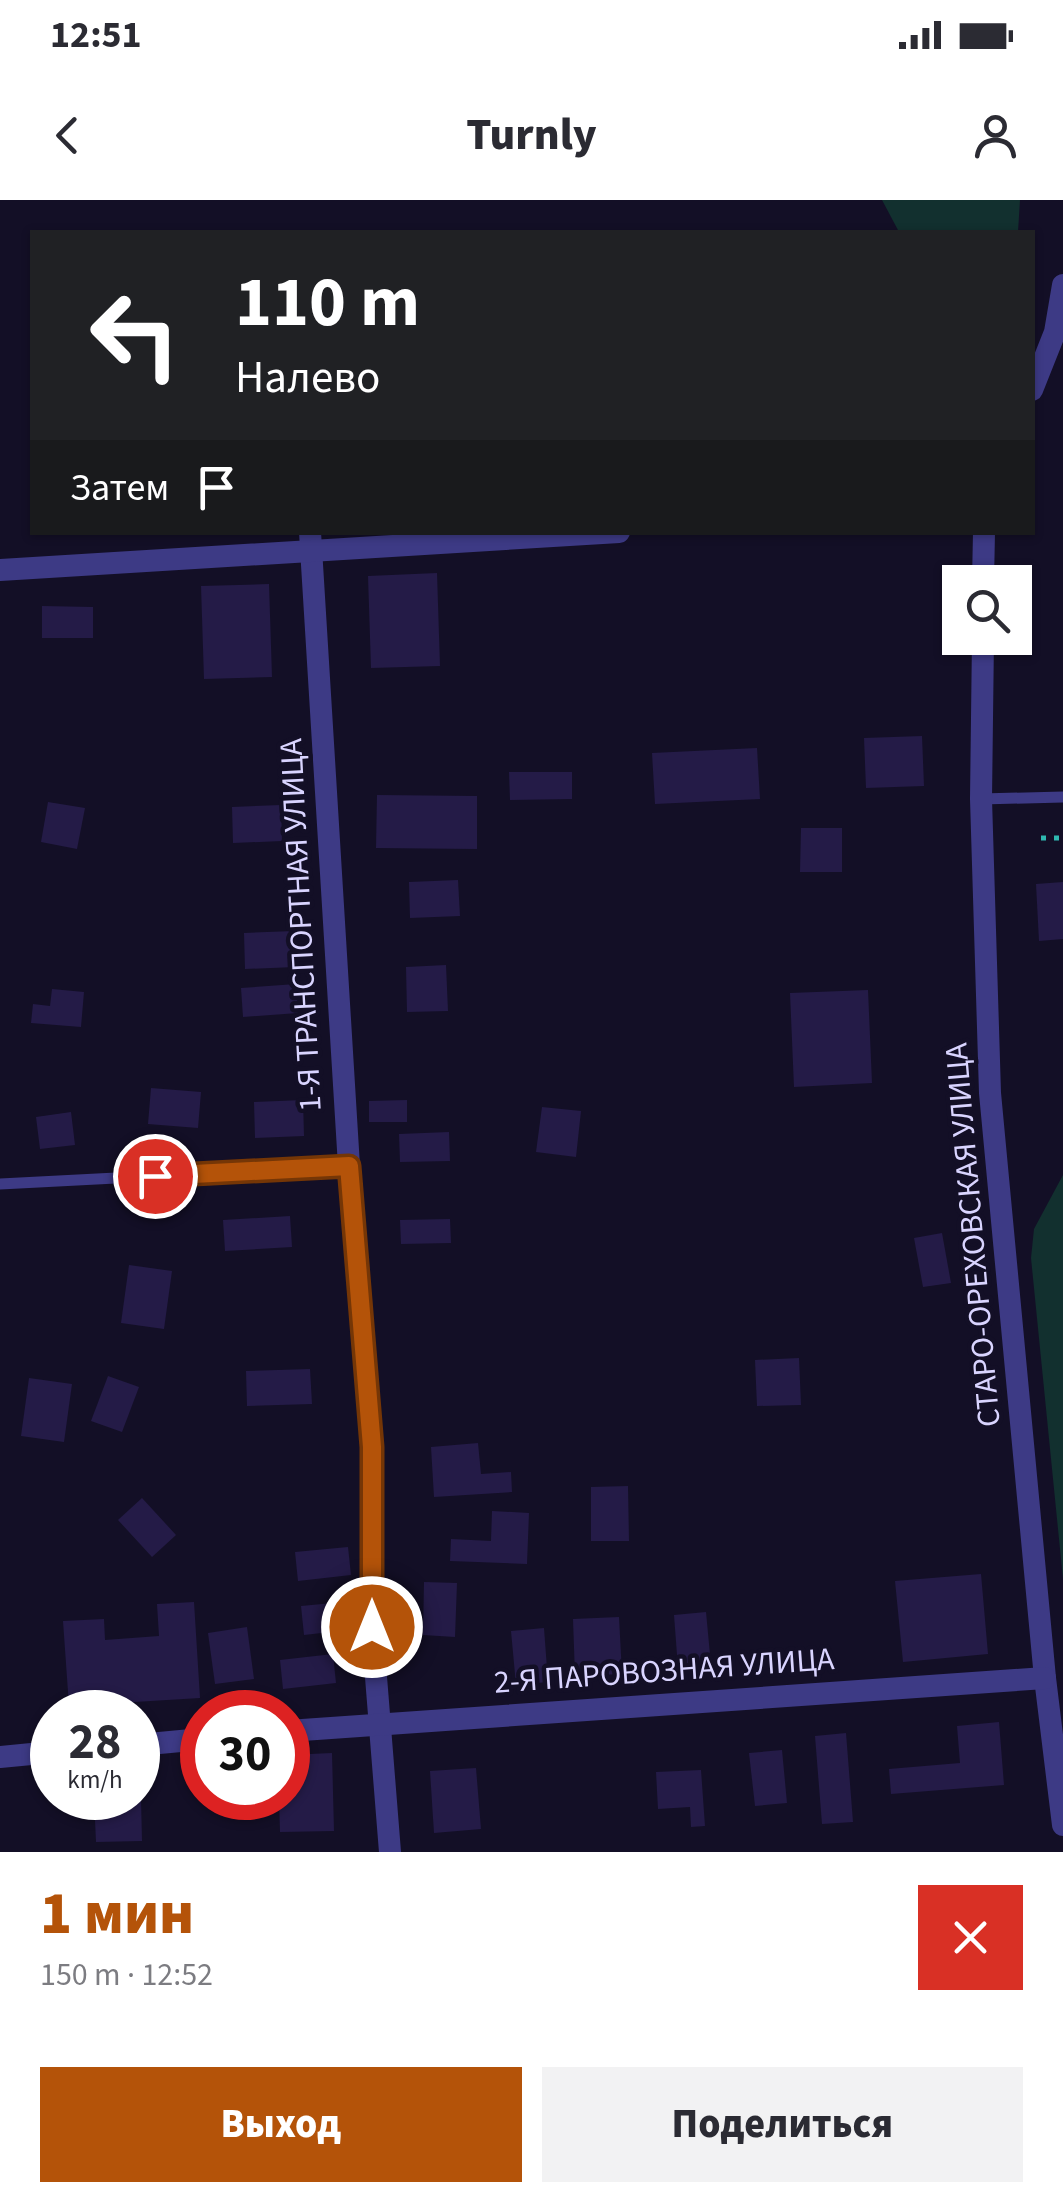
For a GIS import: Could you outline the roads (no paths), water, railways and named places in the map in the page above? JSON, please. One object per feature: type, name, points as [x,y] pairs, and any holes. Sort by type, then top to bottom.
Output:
[{"type":"street","points":[[1035,382],[1055,332],[1063,286]]},
{"type":"street","points":[[0,570],[310,541],[516,535]]},
{"type":"street","points":[[984,535],[984,565]]},
{"type":"street","name":"1-Я ТРАНСПОРТНАЯ УЛИЦА","points":[[310,541],[349,1166],[372,1447],[372,1627],[390,1852]]},
{"type":"street","name":"СТАРО-ОРЕХОВСКАЯ УЛИЦА","points":[[983,655],[980,799],[990,1094],[1045,1678],[1063,1825]]},
{"type":"street","name":"2-Я ПАРОВОЗНАЯ УЛИЦА","points":[[310,1729],[1045,1678]]},
{"type":"street","points":[[0,1757],[30,1754]]},
{"type":"lane","points":[[980,799],[1063,797]]},
{"type":"lane","points":[[0,1184],[349,1166]]}]
